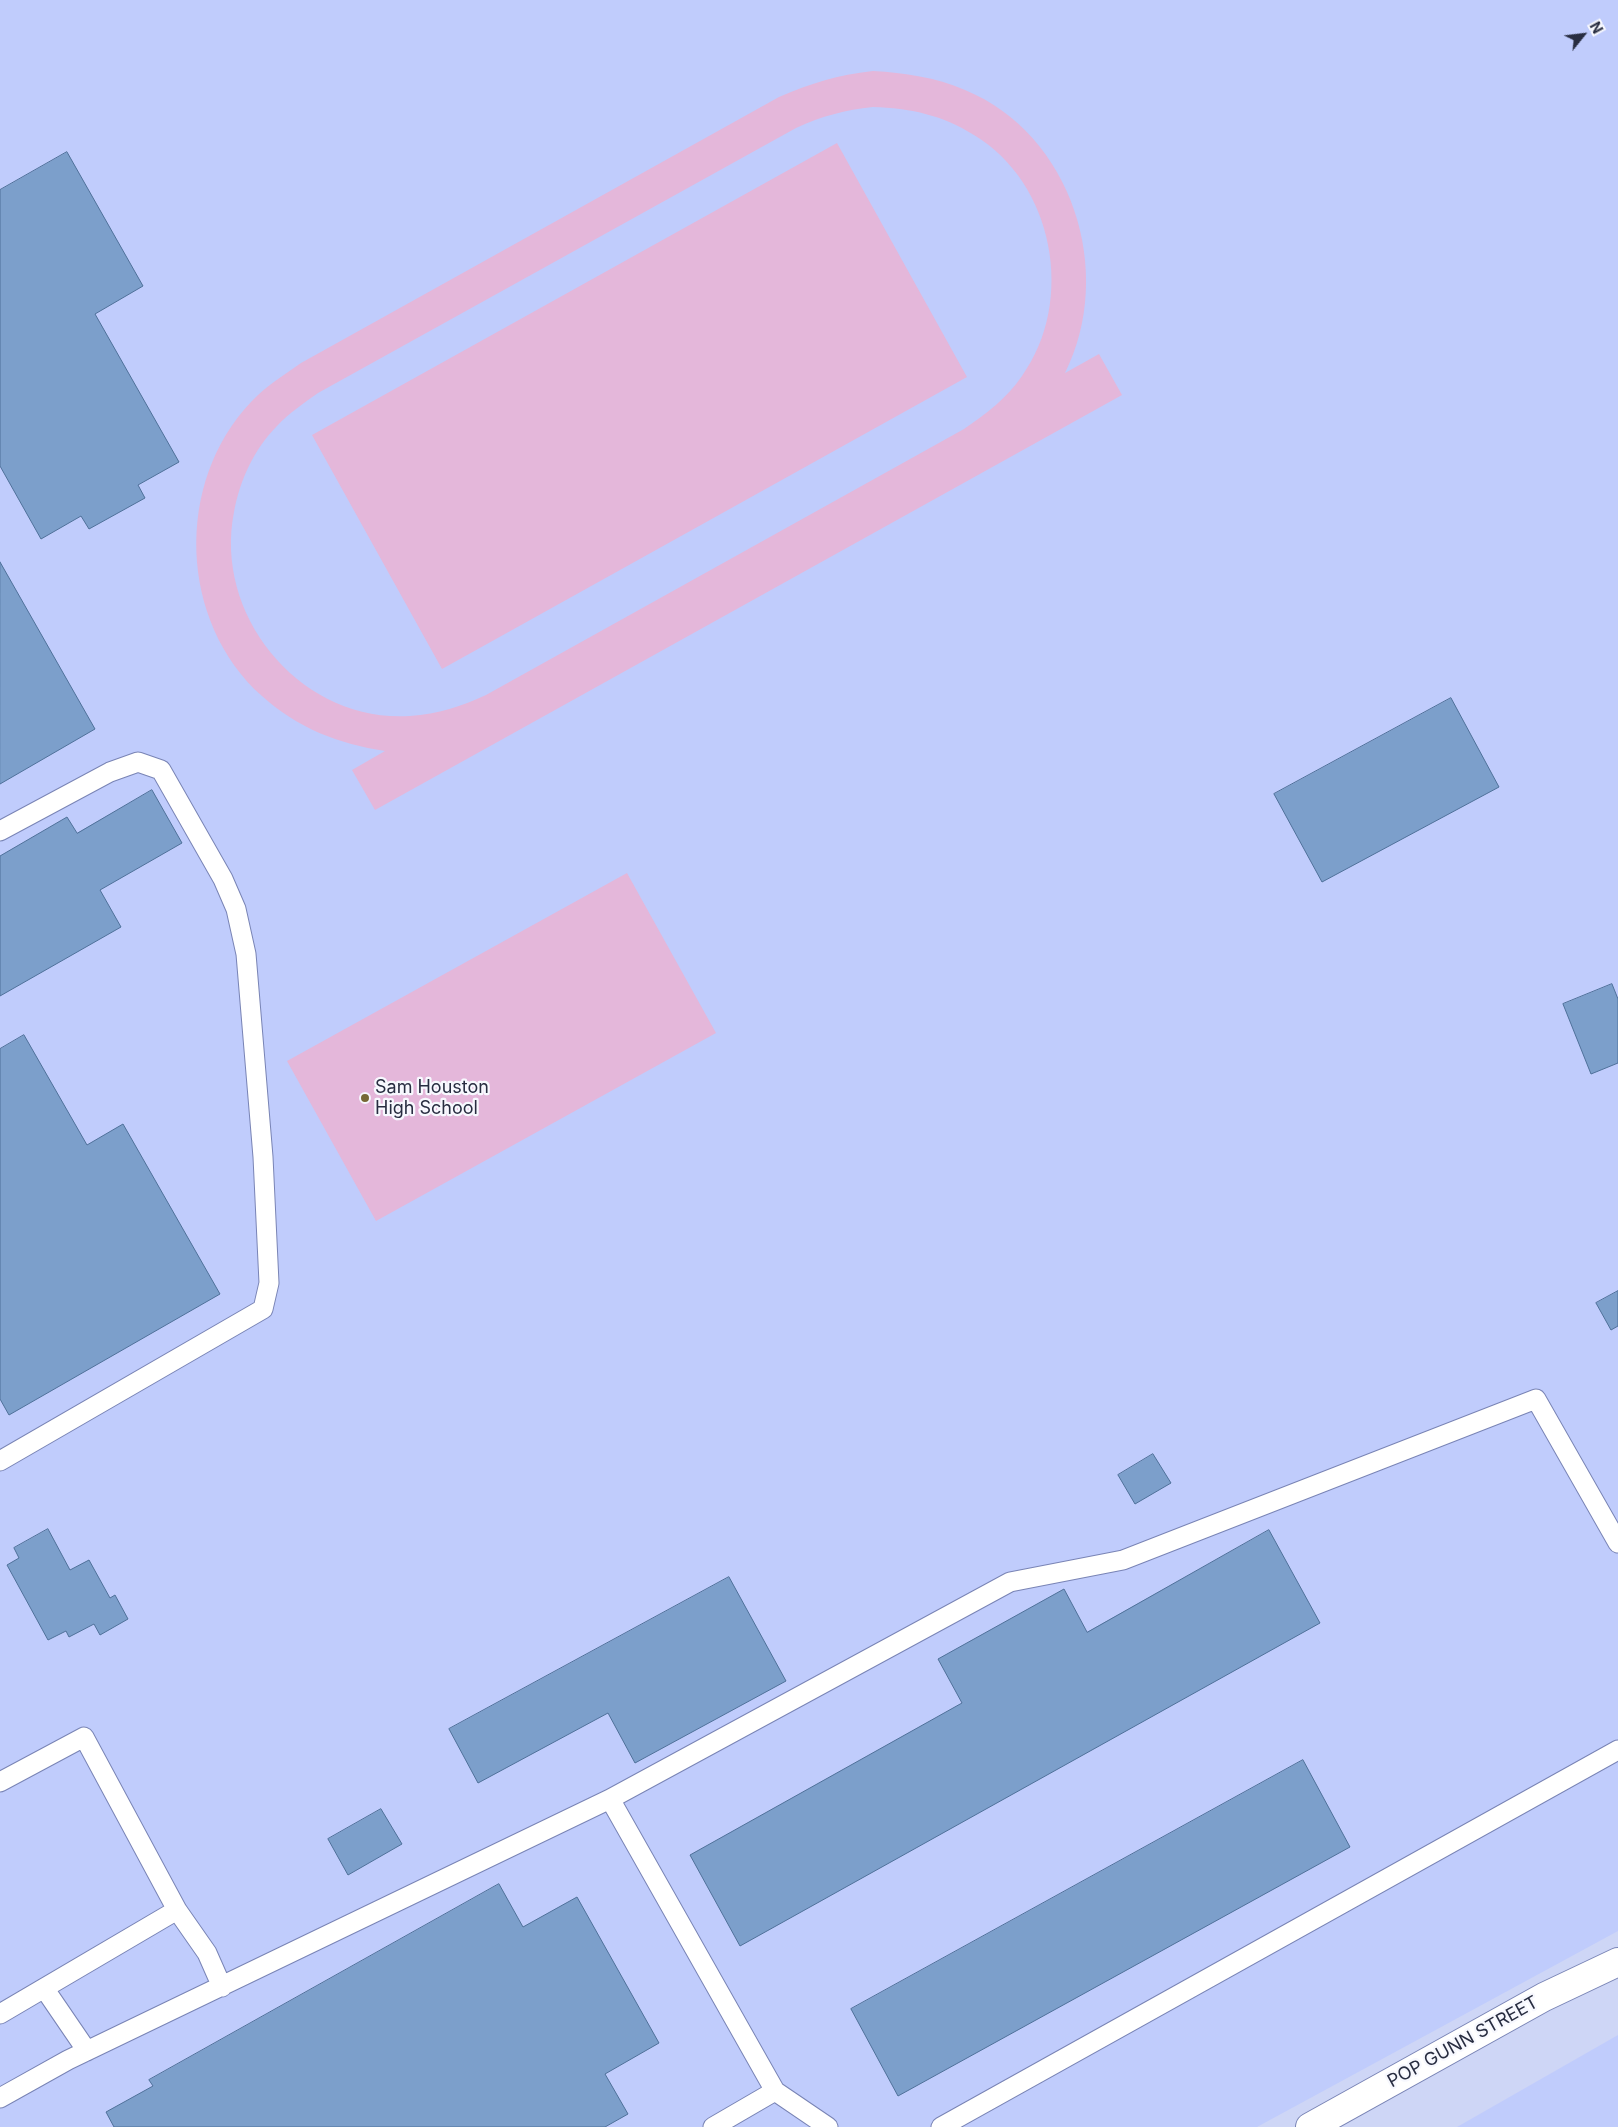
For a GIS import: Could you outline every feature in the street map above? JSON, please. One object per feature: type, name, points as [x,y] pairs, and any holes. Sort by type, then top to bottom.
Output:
[{"type":"street","name":"POP GUNN STREET","points":[[1310,2127],[1544,1997],[1618,1962]]},
{"type":"lane","points":[[0,832],[110,772],[138,762],[161,770],[223,879],[236,909],[246,954],[263,1157],[270,1283],[263,1308],[0,1461]]},
{"type":"lane","points":[[0,2098],[87,2051],[610,1800],[1010,1582],[1123,1560],[1536,1399],[1618,1543]]},
{"type":"lane","points":[[0,1782],[84,1737],[177,1910],[207,1953],[222,1986]]},
{"type":"lane","points":[[941,2127],[1618,1750]]},
{"type":"lane","points":[[610,1800],[776,2091],[828,2127]]},
{"type":"lane","points":[[0,2014],[177,1910]]},
{"type":"lane","points":[[44,1988],[87,2051]]},
{"type":"lane","points":[[713,2127],[776,2091]]},
{"type":"shaded area","points":[[0,0],[1618,0],[1618,1931],[1257,2127],[0,2127]]},
{"type":"shaded area","points":[[873,71],[908,74],[965,90],[1002,111],[1033,139],[1057,172],[1074,210],[1084,251],[1086,292],[1080,334],[1065,373],[1099,354],[1122,395],[375,810],[352,770],[385,751],[351,744],[319,733],[304,726],[275,707],[262,696],[235,665],[214,630],[202,592],[196,552],[199,511],[209,472],[226,435],[257,396],[301,363],[779,97],[825,80]],"holes":[[[873,107],[900,109],[925,114],[950,122],[974,135],[1001,156],[1023,182],[1039,213],[1048,245],[1052,279],[1049,313],[1039,346],[1022,376],[996,405],[964,429],[486,695],[459,706],[410,716],[371,714],[334,702],[301,682],[274,656],[252,625],[237,589],[231,551],[234,512],[244,477],[261,445],[286,417],[318,393],[796,128],[824,117]]]},
{"type":"shaded area","points":[[837,143],[967,377],[442,669],[312,435]]},
{"type":"shaded area","points":[[627,873],[716,1033],[376,1221],[287,1061]]},
{"type":"shaded area","points":[[1618,2035],[1618,2127],[1457,2127]]},
{"type":"building","points":[[67,152],[143,286],[95,314],[179,462],[138,485],[145,498],[89,529],[81,516],[41,539],[0,466],[0,190]]},
{"type":"building","points":[[0,562],[95,729],[0,784]]},
{"type":"building","points":[[1451,698],[1499,787],[1322,882],[1274,794]]},
{"type":"building","points":[[152,790],[182,843],[100,890],[121,927],[0,996],[0,856],[67,817],[77,833]]},
{"type":"building","points":[[1612,984],[1618,999],[1618,1063],[1591,1074],[1563,1004]]},
{"type":"building","points":[[24,1035],[87,1145],[123,1124],[220,1294],[9,1415],[0,1399],[0,1049]]},
{"type":"building","points":[[1618,1291],[1618,1326],[1611,1330],[1596,1303]]},
{"type":"building","points":[[1153,1454],[1171,1483],[1135,1504],[1118,1475]]},
{"type":"building","points":[[48,1529],[70,1570],[89,1560],[110,1598],[115,1595],[128,1619],[100,1635],[94,1624],[69,1637],[66,1631],[48,1640],[7,1565],[19,1558],[14,1548]]},
{"type":"building","points":[[1269,1530],[1320,1623],[740,1946],[690,1855],[962,1703],[938,1659],[1064,1589],[1087,1632]]},
{"type":"building","points":[[729,1577],[786,1681],[635,1763],[608,1713],[478,1783],[449,1729]]},
{"type":"building","points":[[1303,1760],[1350,1847],[898,2096],[851,2009]]},
{"type":"building","points":[[381,1809],[402,1844],[348,1875],[328,1839]]},
{"type":"building","points":[[499,1884],[523,1927],[577,1897],[659,2043],[605,2074],[628,2114],[605,2127],[114,2127],[106,2112],[153,2086],[149,2080]]},
{"type":"place","name":"Sam Houston High School","points":[[365,1098]]}]
